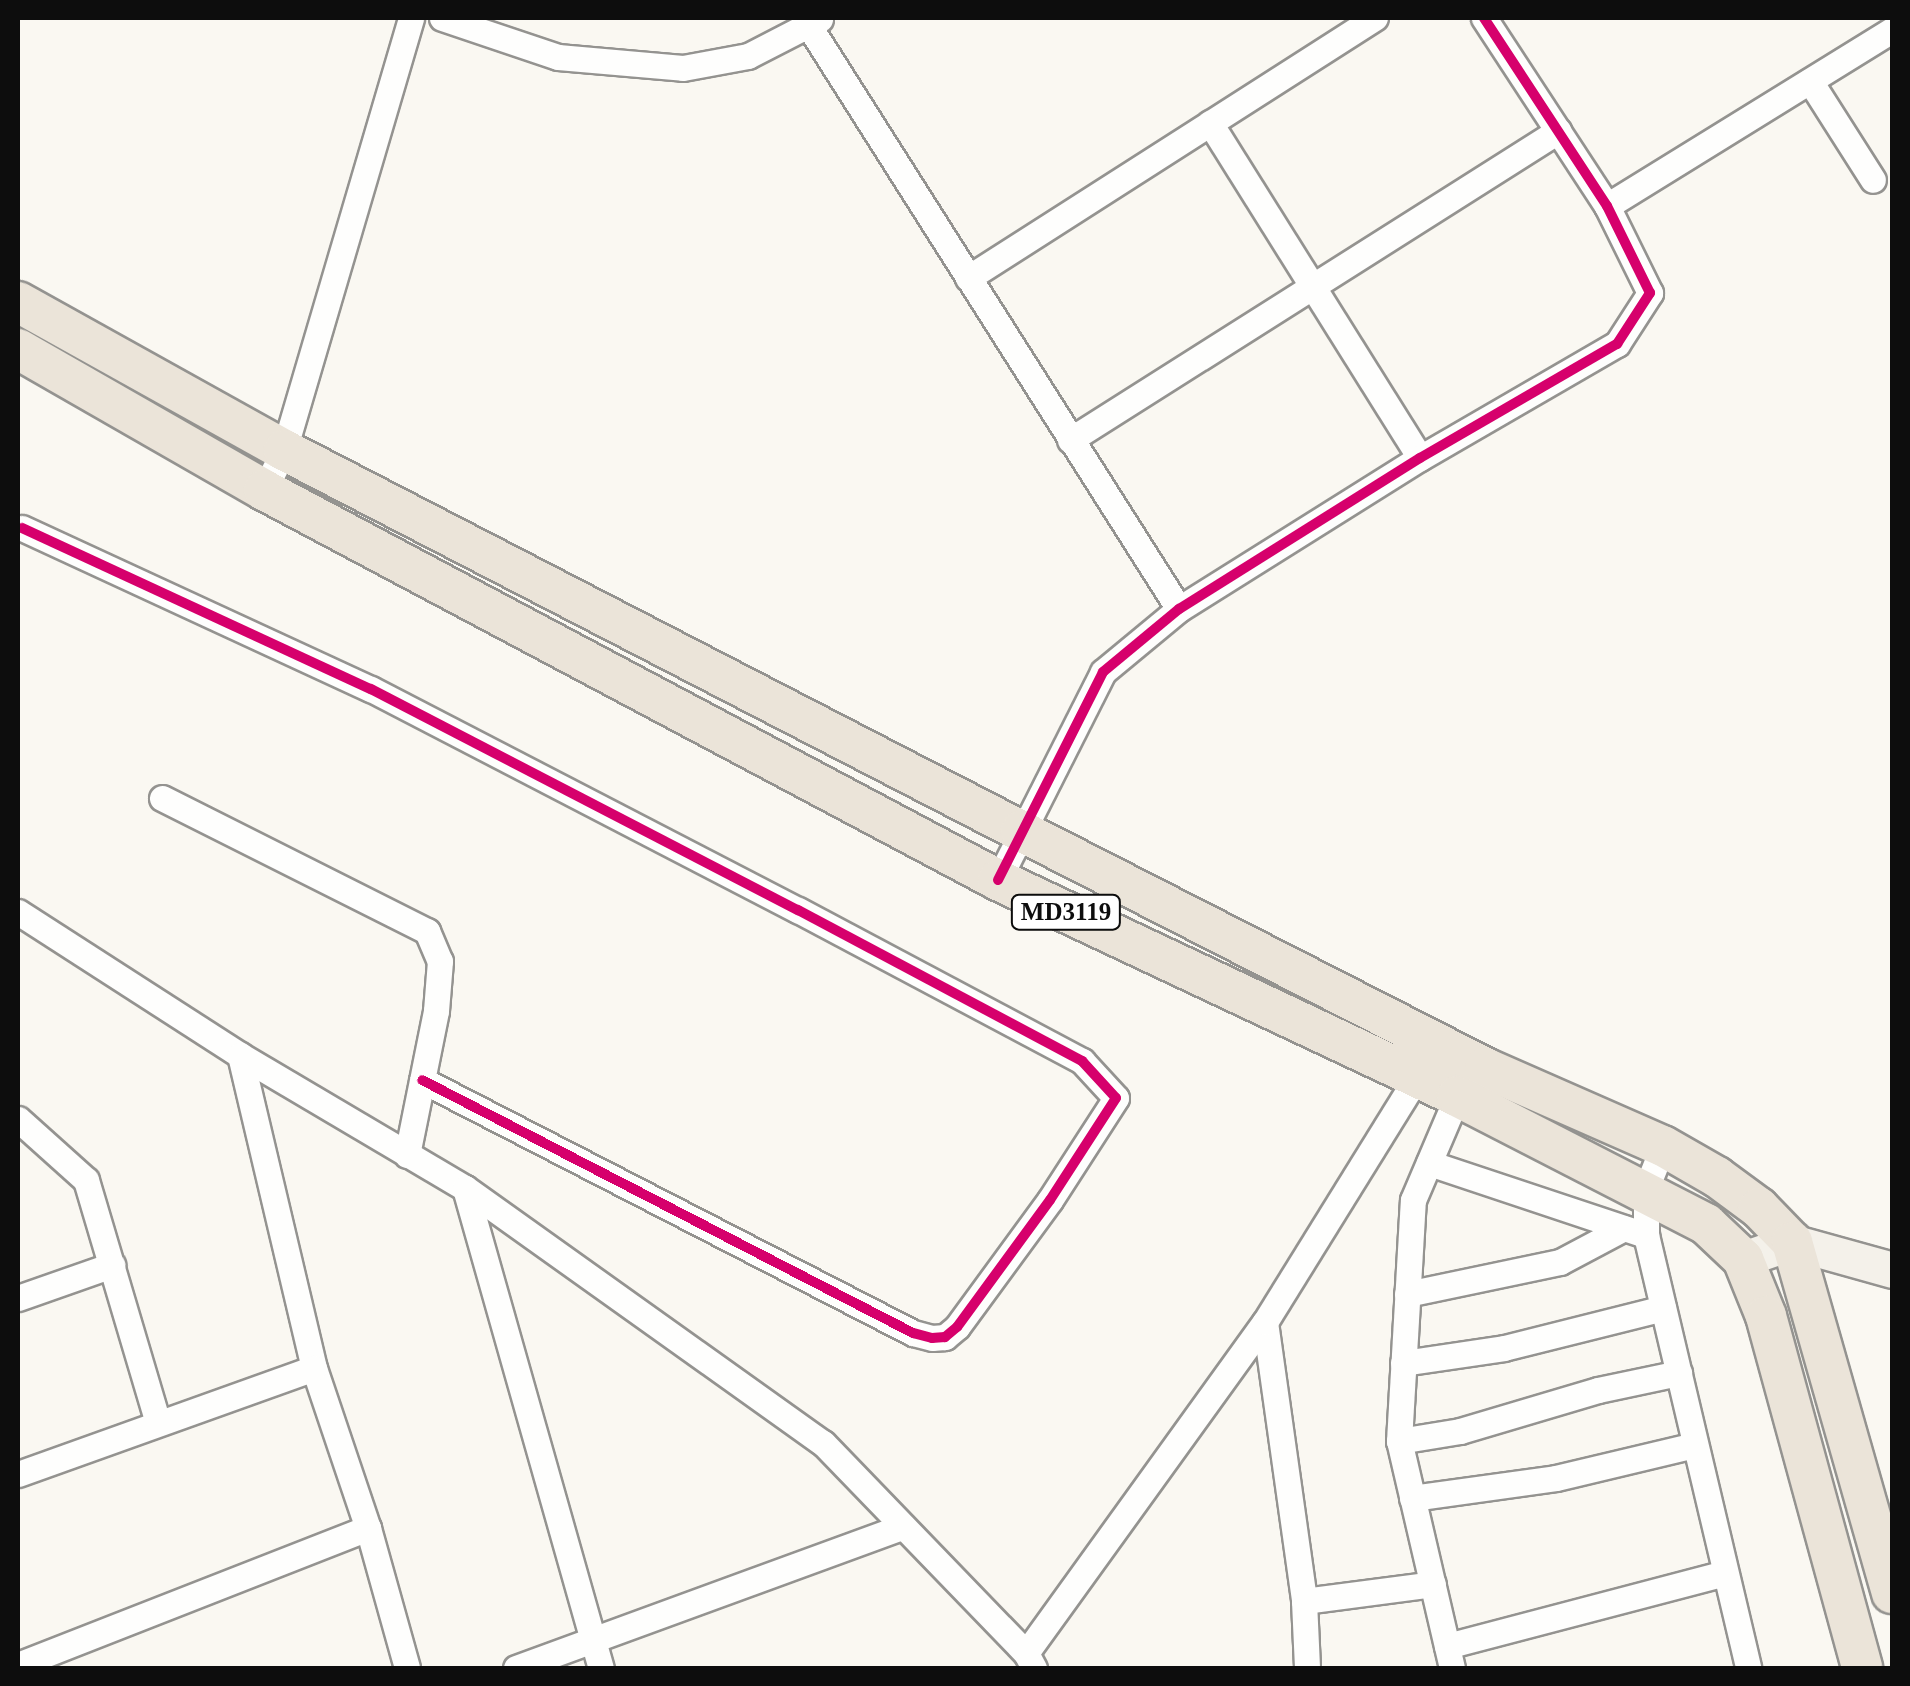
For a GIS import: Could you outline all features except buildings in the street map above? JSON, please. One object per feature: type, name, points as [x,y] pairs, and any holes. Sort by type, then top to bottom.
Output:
[{"type":"main road","name":"MD3119","points":[[18,302],[284,450],[1021,831],[1465,1079],[1706,1224],[1743,1258],[1766,1316],[1862,1668]]},
{"type":"main road","name":"MD3119","points":[[18,349],[264,490],[998,880],[1417,1076],[1465,1079],[1663,1146],[1717,1177],[1758,1208],[1792,1242],[1892,1593]]},
{"type":"street","points":[[264,490],[284,450],[411,18]]},
{"type":"street","points":[[442,18],[558,57],[683,68],[748,56],[815,22],[968,278],[1179,609]]},
{"type":"street","points":[[968,278],[1375,18]]},
{"type":"street","points":[[998,880],[1103,672],[1179,609],[1420,458],[1617,344],[1650,293],[1607,206],[1484,18]]},
{"type":"street","points":[[1607,206],[1892,30]]},
{"type":"street","points":[[1810,81],[1873,180]]},
{"type":"street","points":[[1210,123],[1420,458]]},
{"type":"street","points":[[1070,440],[1558,131]]},
{"type":"street","points":[[22,528],[370,689],[798,910],[1082,1061],[1116,1098],[1050,1200],[956,1327],[945,1337],[932,1338],[913,1333],[422,1080]]},
{"type":"street","points":[[162,798],[427,931],[440,961],[408,1154]]},
{"type":"street","points":[[18,912],[240,1055],[465,1188],[824,1444],[1030,1661],[1265,1322],[1417,1076]]},
{"type":"street","points":[[240,1055],[314,1368],[368,1528],[407,1668]]},
{"type":"street","points":[[1465,1079],[1412,1200],[1399,1442],[1449,1657],[1725,1572]]},
{"type":"street","points":[[18,1119],[86,1180],[158,1423]]},
{"type":"street","points":[[1663,1146],[1635,1232],[1663,1308],[1748,1668]]},
{"type":"street","points":[[1429,1162],[1635,1232]]},
{"type":"street","points":[[465,1188],[597,1656]]},
{"type":"street","points":[[1407,1294],[1560,1262],[1635,1232]]},
{"type":"street","points":[[1743,1258],[1792,1242],[1887,1262]]},
{"type":"street","points":[[18,1298],[112,1265]]},
{"type":"street","points":[[1403,1363],[1504,1348],[1663,1308]]},
{"type":"street","points":[[1265,1322],[1304,1601],[1306,1668]]},
{"type":"street","points":[[18,1474],[314,1368]]},
{"type":"street","points":[[1399,1442],[1460,1431],[1598,1390],[1678,1373]]},
{"type":"street","points":[[1412,1498],[1556,1478],[1696,1445]]},
{"type":"street","points":[[516,1668],[597,1656],[903,1526]]},
{"type":"street","points":[[18,1665],[368,1528]]},
{"type":"street","points":[[1304,1601],[1433,1584]]},
{"type":"cycle path","points":[[998,880],[1103,672],[1179,609],[1420,458],[1617,344],[1650,293],[1607,206],[1484,18]]},
{"type":"cycle path","points":[[22,528],[371,689],[798,910],[1082,1061],[1116,1098],[1050,1200],[957,1327],[945,1337],[932,1338],[913,1333],[422,1080]]}]
